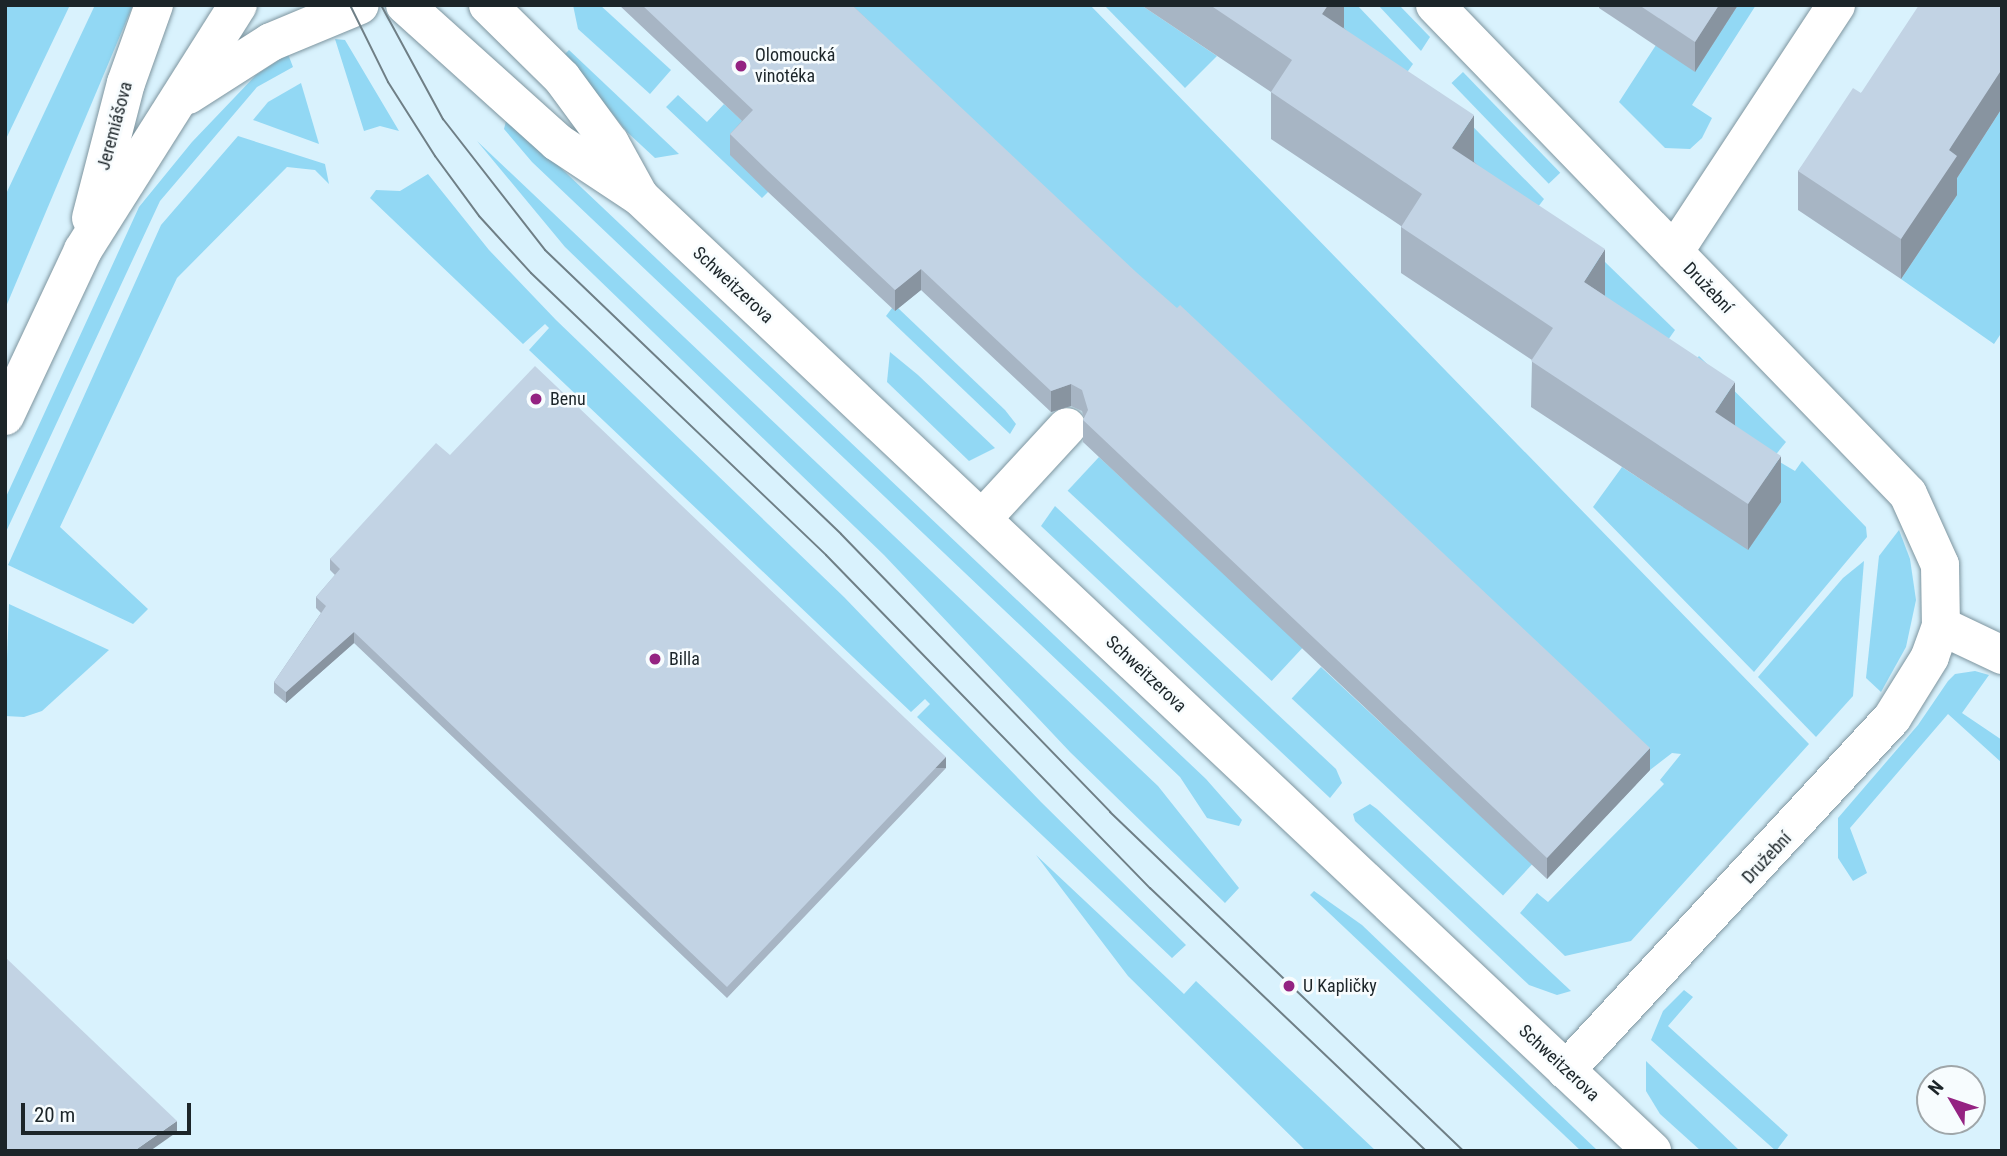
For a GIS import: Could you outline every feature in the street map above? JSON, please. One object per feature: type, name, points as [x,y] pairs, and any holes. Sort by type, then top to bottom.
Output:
[{"type":"street","name":"Jeremiášova","points":[[83,250],[126,83],[154,5]]},
{"type":"street","name":"Jeremiášova","points":[[5,416],[83,250],[238,5]]},
{"type":"street","name":"Jeremiášova","points":[[177,102],[271,42],[360,5]]},
{"type":"street","name":"Schweitzerova","points":[[405,5],[558,142],[640,197],[1652,1151]]},
{"type":"street","name":"Schweitzerova","points":[[488,5],[562,78],[610,143],[640,197]]},
{"type":"street","name":"Družební","points":[[1435,5],[1908,494],[1940,565],[1941,626],[1930,657],[1892,718],[1566,1070]]},
{"type":"street","name":"Družební","points":[[1674,252],[1836,5]]},
{"type":"street","points":[[982,519],[1067,426]]},
{"type":"street","points":[[1941,626],[2002,655]]},
{"type":"shaded area","points":[[5,5],[70,5],[5,141]]},
{"type":"shaded area","points":[[95,5],[133,5],[5,309],[5,196]]},
{"type":"shaded area","points":[[573,5],[600,5],[671,70],[650,94],[578,29]]},
{"type":"shaded area","points":[[830,5],[1090,5],[1809,744],[1631,941],[1565,956],[1520,913],[1537,893],[1548,902],[1664,784],[1660,780],[1681,754],[1672,753],[1650,770]]},
{"type":"shaded area","points":[[1104,5],[1141,5],[1217,56],[1185,88]]},
{"type":"shaded area","points":[[1311,5],[1357,5],[1413,64],[1386,102]]},
{"type":"shaded area","points":[[1378,5],[1399,5],[1430,37],[1421,51]]},
{"type":"shaded area","points":[[1738,5],[1756,5],[1692,105],[1712,118],[1702,138],[1690,149],[1665,148],[1619,102],[1656,45]]},
{"type":"shaded area","points":[[335,39],[345,40],[399,131],[380,126],[364,131]]},
{"type":"shaded area","points":[[569,50],[679,154],[655,158],[627,132],[565,54]]},
{"type":"shaded area","points":[[288,54],[293,67],[257,87],[160,201],[5,534],[5,499],[139,207],[192,142],[256,75]]},
{"type":"shaded area","points":[[1463,72],[1560,173],[1549,184],[1451,83]]},
{"type":"shaded area","points":[[301,83],[319,144],[253,120],[268,102]]},
{"type":"shaded area","points":[[1439,92],[1544,199],[1516,236],[1422,105]]},
{"type":"shaded area","points":[[678,95],[707,122],[724,104],[753,131],[768,192],[762,198],[666,107]]},
{"type":"shaded area","points":[[2002,108],[2002,332],[1994,344],[1901,279],[1956,195],[1949,190]]},
{"type":"shaded area","points":[[507,117],[1206,779],[1242,820],[1239,826],[1207,818],[1180,777],[532,162],[504,129]]},
{"type":"shaded area","points":[[238,136],[325,164],[329,184],[315,170],[287,167],[177,278],[60,527],[148,609],[133,624],[8,565],[161,225]]},
{"type":"shaded area","points":[[477,141],[1158,786],[1239,888],[1225,903],[1070,752],[884,555],[565,247]]},
{"type":"shaded area","points":[[428,174],[489,250],[556,320],[844,597],[1041,802],[1186,945],[1172,958],[917,717],[930,704],[925,699],[911,712],[529,350],[549,328],[545,324],[523,344],[370,198],[376,190],[400,191]]},
{"type":"shaded area","points":[[1568,226],[1675,330],[1647,370],[1584,329]]},
{"type":"shaded area","points":[[892,308],[898,308],[1005,410],[1016,424],[1010,434],[886,316]]},
{"type":"shaded area","points":[[890,352],[995,448],[969,461],[887,382]]},
{"type":"shaded area","points":[[1699,356],[1786,442],[1773,458],[1795,471],[1802,461],[1866,527],[1867,537],[1754,672],[1593,507],[1622,467],[1683,507],[1671,387]]},
{"type":"shaded area","points":[[1099,457],[1303,647],[1272,681],[1068,491]]},
{"type":"shaded area","points":[[1055,506],[1336,769],[1342,783],[1330,798],[1041,526]]},
{"type":"shaded area","points":[[1899,530],[1910,559],[1916,600],[1906,647],[1881,692],[1866,678],[1879,556]]},
{"type":"shaded area","points":[[1864,561],[1853,696],[1816,737],[1758,677],[1843,578]]},
{"type":"shaded area","points":[[9,604],[109,650],[42,711],[24,717],[5,716]]},
{"type":"shaded area","points":[[1321,667],[1532,864],[1503,896],[1292,698]]},
{"type":"shaded area","points":[[1975,671],[1989,675],[1962,713],[2002,740],[2002,763],[1948,714],[1850,828],[1867,873],[1853,881],[1838,858],[1838,818],[1918,725],[1948,681],[1955,674]]},
{"type":"shaded area","points":[[1370,804],[1571,991],[1557,995],[1529,985],[1355,821],[1353,814]]},
{"type":"shaded area","points":[[1036,855],[1184,994],[1196,981],[1376,1151],[1306,1151],[1128,976]]},
{"type":"shaded area","points":[[1314,891],[1362,925],[1598,1151],[1581,1151],[1310,895]]},
{"type":"shaded area","points":[[1684,990],[1693,997],[1668,1026],[1788,1135],[1776,1151],[1651,1040],[1663,1011]]},
{"type":"shaded area","points":[[1646,1061],[1740,1151],[1701,1151],[1660,1114],[1646,1091]]},
{"type":"building","points":[[642,5],[852,5],[1136,272],[1177,308],[1180,305],[1650,748],[1547,858],[1083,420],[1088,410],[1082,390],[1071,384],[1051,391],[921,269],[895,290],[768,171],[730,134],[753,110]]},
{"type":"building","points":[[1210,5],[1328,5],[1322,14],[1474,115],[1452,148],[1605,249],[1584,282],[1735,382],[1715,412],[1781,456],[1748,504],[1531,361],[1553,328],[1401,227],[1422,194],[1271,92],[1292,60]]},
{"type":"building","points":[[1639,5],[1719,5],[1695,42]]},
{"type":"building","points":[[1919,5],[2002,5],[2002,69],[1949,150],[1957,156],[1901,239],[1798,171],[1853,88],[1861,93]]},
{"type":"building","points":[[535,366],[946,757],[727,987],[354,632],[286,692],[274,682],[326,606],[316,597],[340,569],[330,559],[436,443],[450,455]]},
{"type":"building","points":[[5,957],[177,1121],[134,1151],[5,1151]]},
{"type":"tram line","points":[[350,5],[388,82],[435,156],[479,216],[531,273],[826,555],[1150,888],[1426,1151]]},
{"type":"tram line","points":[[381,5],[443,119],[545,250],[841,534],[1110,812],[1463,1151]]},
{"type":"place","name":"Olomoucká vinotéka","points":[[741,66]]},
{"type":"place","name":"Benu","points":[[536,399]]},
{"type":"place","name":"Billa","points":[[655,659]]},
{"type":"place","name":"U Kapličky","points":[[1289,986]]}]
